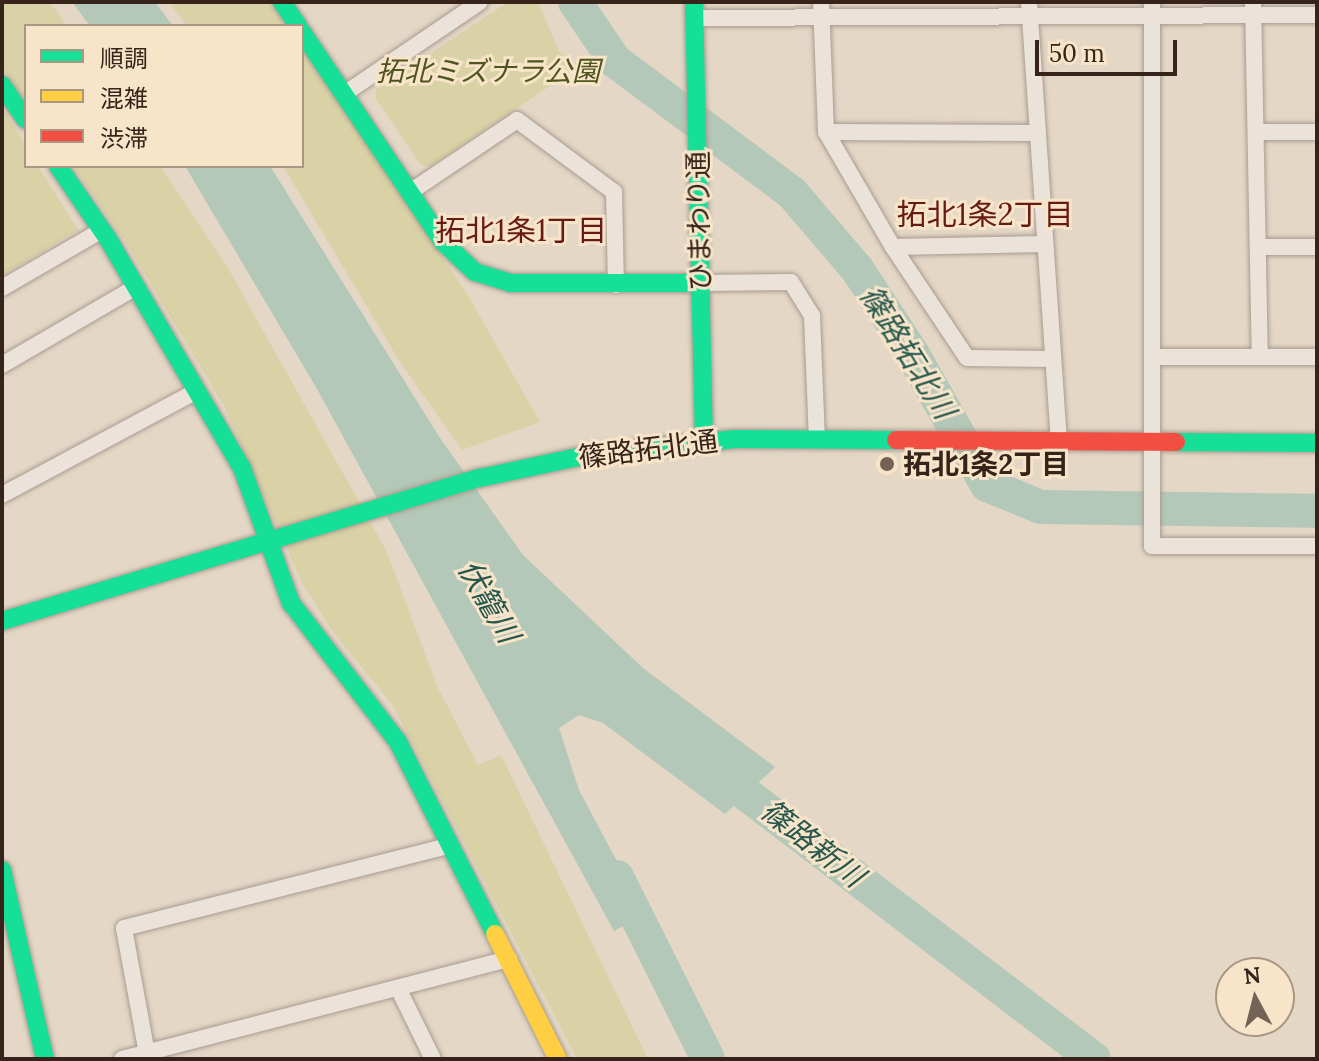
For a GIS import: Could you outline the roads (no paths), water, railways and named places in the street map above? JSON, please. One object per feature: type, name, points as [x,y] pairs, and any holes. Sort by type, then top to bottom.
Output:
[{"type":"street","points":[[282,2],[297,24]]},
{"type":"street","points":[[344,94],[480,2]]},
{"type":"street","points":[[1253,8],[1258,132],[1260,357]]},
{"type":"street","points":[[694,10],[1253,8],[1317,15]]},
{"type":"street","points":[[1029,9],[1059,442]]},
{"type":"street","points":[[1152,9],[1152,546],[1317,546]]},
{"type":"street","name":"ひまわり通","points":[[694,10],[704,440]]},
{"type":"street","points":[[821,10],[826,132],[893,247],[967,358],[1053,359]]},
{"type":"street","points":[[304,35],[443,242],[475,272],[510,283],[791,282],[812,316],[817,439]]},
{"type":"street","points":[[2,85],[24,117]]},
{"type":"street","points":[[410,192],[517,120],[614,192],[616,285]]},
{"type":"street","points":[[826,132],[1038,133]]},
{"type":"street","points":[[1258,132],[1317,132]]},
{"type":"street","points":[[59,168],[102,230],[242,468],[291,603],[398,742],[558,1059]]},
{"type":"street","points":[[2,288],[102,230]]},
{"type":"street","points":[[893,247],[1045,244]]},
{"type":"street","points":[[1260,247],[1317,247]]},
{"type":"street","points":[[2,365],[136,287]]},
{"type":"street","points":[[1153,357],[1317,357]]},
{"type":"street","points":[[2,495],[197,391]]},
{"type":"street","name":"篠路拓北通","points":[[2,621],[534,466],[704,440],[1317,443]]},
{"type":"street","points":[[148,1056],[124,928],[451,845]]},
{"type":"street","points":[[2,870],[45,1059]]},
{"type":"street","points":[[122,1059],[148,1056],[509,959]]},
{"type":"street","points":[[398,988],[433,1059]]},
{"type":"water","points":[[72,2],[155,2],[172,24],[88,24]]},
{"type":"water","points":[[186,168],[271,168],[440,438],[523,555],[643,668],[775,767],[725,814],[603,723],[579,715],[559,728],[579,790],[645,914],[614,931],[317,389]]},
{"type":"waterway","name":"篠路拓北川","points":[[575,2],[615,61],[792,193],[857,269],[912,353],[987,485],[1041,507],[1317,511]]},
{"type":"waterway","name":"篠路新川","points":[[712,768],[1094,1059]]},
{"type":"waterway","name":"伏籠川","points":[[617,877],[708,1059]]},
{"type":"place","name":"拓北1条2丁目","points":[[887,464]]},
{"type":"district","name":"拓北1条2丁目","points":[[985,214]]},
{"type":"district","name":"拓北1条1丁目","points":[[521,230]]},
{"type":"park label","name":"拓北ミズナラ公園","points":[[488,71]]}]
